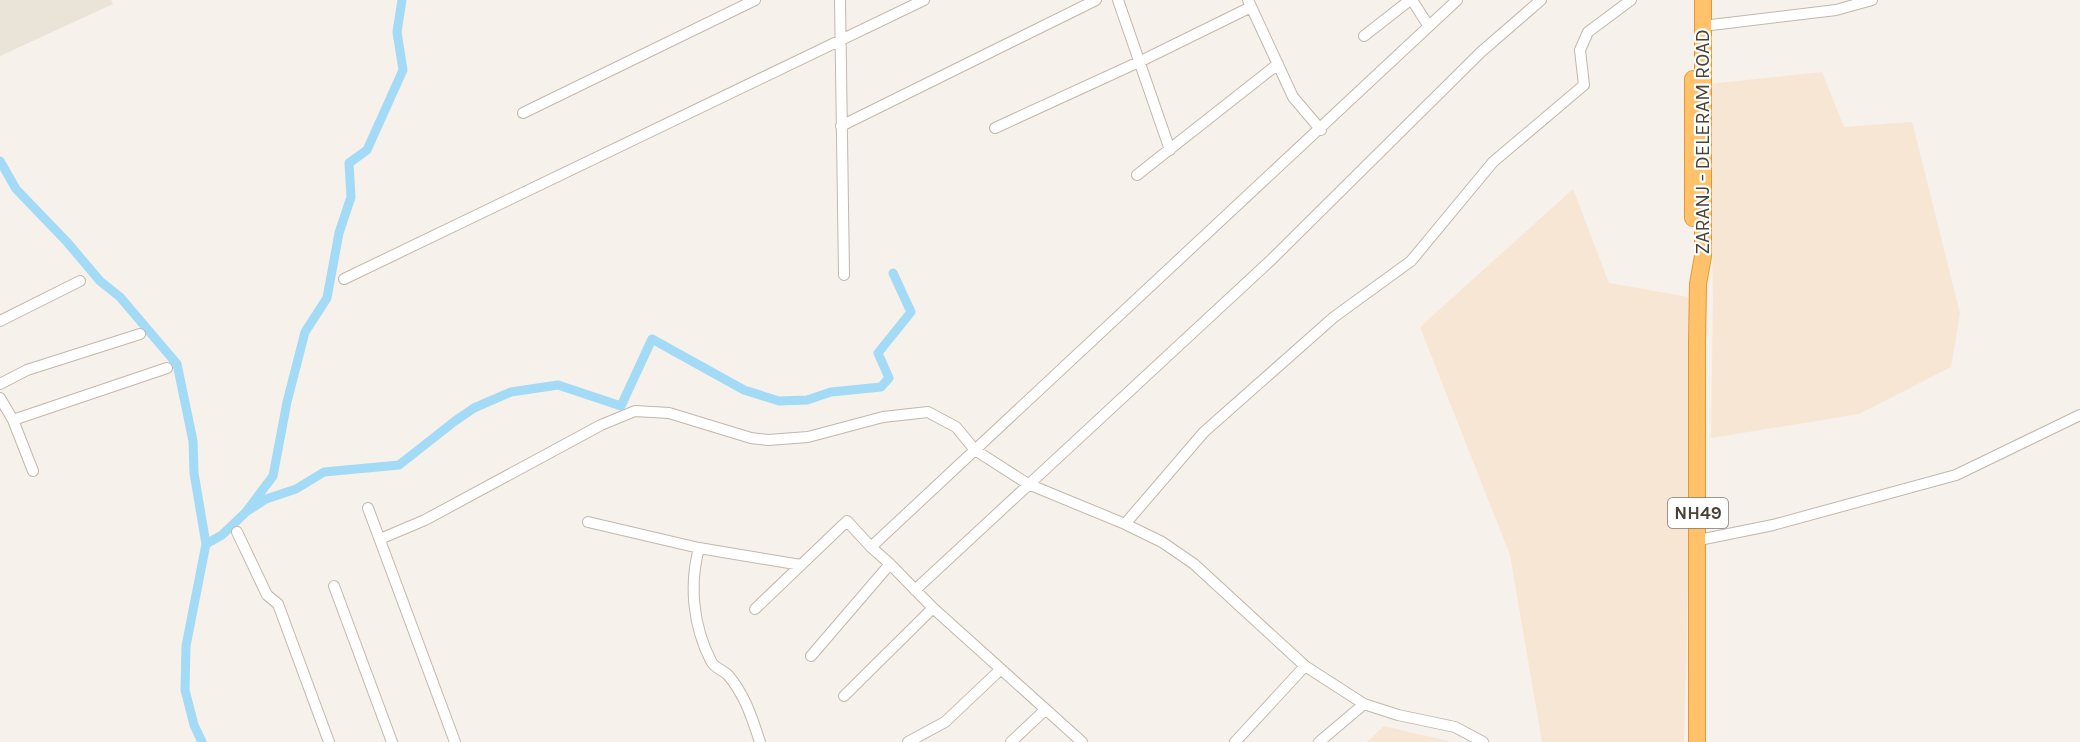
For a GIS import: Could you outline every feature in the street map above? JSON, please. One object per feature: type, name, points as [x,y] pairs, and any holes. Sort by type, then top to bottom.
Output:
[{"type":"highway","name":"ZARANJ - DELERAM ROAD","points":[[1693,0],[1693,256],[1698,284]]},
{"type":"highway","name":"ZARANJ - DELERAM ROAD","points":[[1697,742],[1698,284],[1703,256],[1703,0]]},
{"type":"street","points":[[523,113],[755,0]]},
{"type":"street","points":[[840,0],[844,275]]},
{"type":"street","points":[[344,279],[924,0]]},
{"type":"street","points":[[841,126],[1096,0]]},
{"type":"street","points":[[1118,0],[1170,150]]},
{"type":"street","points":[[1364,36],[1411,0],[1428,25]]},
{"type":"street","points":[[871,547],[1321,130],[1428,25],[1458,0]]},
{"type":"street","points":[[915,590],[1262,269],[1481,52],[1540,0]]},
{"type":"street","points":[[1125,524],[1204,432],[1334,317],[1411,261],[1493,162],[1584,86],[1580,50],[1588,32],[1631,0]]},
{"type":"street","points":[[1703,26],[1836,10],[1872,0]]},
{"type":"street","points":[[995,128],[1141,61],[1249,3],[1293,97],[1321,130]]},
{"type":"street","points":[[1137,175],[1278,64]]},
{"type":"street","points":[[0,321],[80,281]]},
{"type":"street","points":[[0,384],[27,370],[140,334]]},
{"type":"street","points":[[14,420],[167,368]]},
{"type":"street","points":[[0,398],[14,420],[33,471]]},
{"type":"street","points":[[380,539],[425,520],[601,425],[634,411],[669,412],[751,438],[768,440],[808,437],[883,417],[928,412],[956,427],[975,450],[1028,484],[1125,524],[1162,542],[1194,564],[1305,666],[1364,704],[1398,715],[1455,727],[1484,742]]},
{"type":"street","points":[[1698,540],[1773,525],[1956,475],[2080,415]]},
{"type":"street","points":[[368,508],[455,742]]},
{"type":"street","points":[[755,609],[847,521],[933,608],[1082,742]]},
{"type":"street","points":[[588,522],[699,548],[801,565]]},
{"type":"street","points":[[237,532],[267,595],[278,604],[329,742]]},
{"type":"street","points":[[699,548],[692,579],[700,634],[712,664],[727,674],[748,705],[760,742]]},
{"type":"street","points":[[811,656],[890,564]]},
{"type":"street","points":[[334,586],[392,742]]},
{"type":"street","points":[[844,696],[933,608]]},
{"type":"street","points":[[1235,742],[1305,666]]},
{"type":"street","points":[[908,742],[945,722],[1001,669]]},
{"type":"street","points":[[1319,742],[1364,704]]},
{"type":"street","points":[[1011,742],[1045,710]]},
{"type":"shaded area","points":[[0,0],[111,0],[113,4],[0,56]]},
{"type":"shaded area","points":[[1822,72],[1844,127],[1912,122],[1960,314],[1951,367],[1859,414],[1711,438],[1713,300],[1709,84]]},
{"type":"shaded area","points":[[1573,189],[1609,283],[1689,297],[1690,505],[1684,742],[1542,742],[1510,555],[1420,327]]},
{"type":"shaded area","points":[[1384,726],[1452,742],[1367,742]]},
{"type":"waterway","points":[[206,544],[222,535],[246,512],[273,476],[287,402],[305,332],[327,298],[339,233],[351,197],[349,163],[367,150],[403,70],[397,32],[402,0]]},
{"type":"waterway","points":[[0,161],[16,189],[67,242],[100,281],[120,297],[177,364],[193,441],[194,473],[206,544],[186,646],[185,690],[194,725],[202,742]]},
{"type":"waterway","points":[[246,512],[266,499],[296,489],[324,472],[399,465],[474,408],[511,392],[558,385],[621,406],[652,339],[744,390],[779,401],[807,400],[831,392],[881,387],[889,378],[878,353],[911,312],[893,273]]}]
